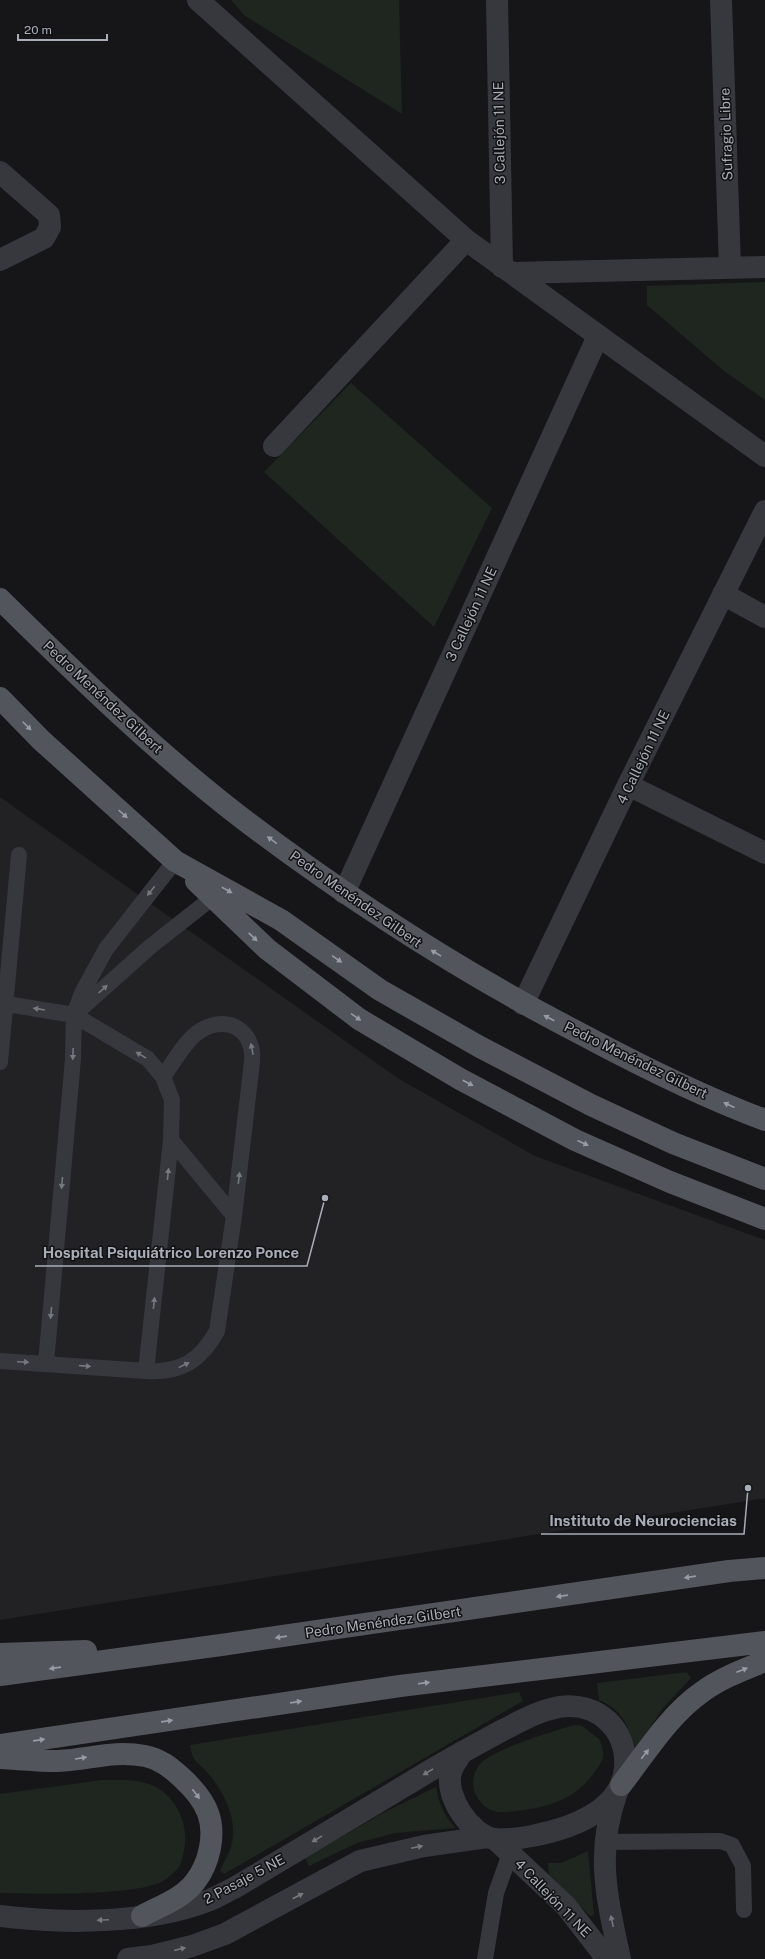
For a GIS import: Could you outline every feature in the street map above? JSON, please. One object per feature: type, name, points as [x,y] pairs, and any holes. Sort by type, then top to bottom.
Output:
[{"type":"main road","name":"Pedro Menéndez Gilbert","points":[[0,600],[144,736],[242,818],[344,893],[432,951],[523,1004],[639,1064],[765,1120]]},
{"type":"main road","points":[[0,698],[41,740],[175,861],[267,950],[358,1019],[454,1075],[576,1140],[670,1182],[765,1220]]},
{"type":"main road","points":[[175,861],[280,920],[380,990],[480,1047],[591,1105],[673,1143],[765,1179]]},
{"type":"main road","points":[[729,1571],[765,1562]]},
{"type":"main road","name":"Pedro Menéndez Gilbert","points":[[0,1675],[221,1645],[729,1571],[765,1568]]},
{"type":"main road","points":[[0,1745],[400,1686],[765,1642]]},
{"type":"main road","points":[[0,1654],[221,1645]]},
{"type":"main road","points":[[619,1789],[668,1724],[702,1692],[734,1673],[765,1661]]},
{"type":"main road","points":[[0,1758],[58,1761],[123,1753],[146,1756],[168,1765],[194,1790],[208,1813],[211,1833],[210,1849],[195,1882],[183,1894],[142,1916]]},
{"type":"street","points":[[198,0],[466,240],[765,456]]},
{"type":"street","name":"3 Callejón 11 NE","points":[[497,0],[507,270]]},
{"type":"street","name":"Sufragio Libre","points":[[721,0],[730,268]]},
{"type":"street","points":[[0,172],[49,215],[50,227],[44,238],[0,260]]},
{"type":"street","points":[[274,446],[466,240]]},
{"type":"street","points":[[507,270],[765,267]]},
{"type":"street","name":"3 Callejón 11 NE","points":[[344,893],[598,336]]},
{"type":"street","name":"4 Callejón 11 NE","points":[[523,1004],[628,785],[765,511]]},
{"type":"street","points":[[723,594],[765,617]]},
{"type":"street","points":[[628,785],[765,853]]},
{"type":"street","name":"2 Pasaje 5 NE","points":[[0,1916],[72,1921],[142,1916],[178,1910],[207,1901],[234,1888],[462,1752],[536,1713],[559,1707],[574,1706],[590,1709],[602,1715],[612,1724],[620,1739],[624,1754],[625,1768],[619,1789]]},
{"type":"street","name":"4 Callejón 11 NE","points":[[462,1752],[451,1772],[450,1787],[460,1813],[498,1843],[566,1906],[607,1959]]},
{"type":"street","points":[[128,1959],[152,1956],[192,1946],[225,1934],[360,1861],[424,1846],[498,1843],[569,1827],[602,1809],[619,1789]]},
{"type":"street","name":"4 Callejón 11 NE","points":[[619,1789],[610,1812],[605,1842],[604,1876],[606,1898],[620,1959]]},
{"type":"lane","points":[[0,1062],[3,1004],[19,854]]},
{"type":"lane","points":[[46,1363],[73,1059],[74,1015],[82,993],[106,949],[175,861]]},
{"type":"lane","points":[[74,1015],[151,946],[212,898]]},
{"type":"lane","points":[[3,1004],[74,1015],[148,1059],[163,1077],[172,1100],[171,1140],[146,1371]]},
{"type":"lane","points":[[0,1360],[160,1372],[174,1370],[187,1364],[198,1357],[209,1345],[217,1331],[234,1216],[253,1054],[249,1039],[239,1028],[228,1025],[206,1028],[196,1033],[163,1077]]},
{"type":"lane","points":[[171,1140],[234,1216]]},
{"type":"lane","points":[[605,1842],[720,1841],[732,1845],[743,1866],[744,1910]]},
{"type":"lane","points":[[485,1959],[496,1893],[498,1843]]},
{"type":"shaded area","points":[[231,0],[399,0],[402,114],[245,16]]},
{"type":"shaded area","points":[[765,282],[765,400],[724,371],[647,305],[647,286]]},
{"type":"shaded area","points":[[351,383],[492,508],[434,627],[264,472]]},
{"type":"shaded area","points":[[0,797],[399,1079],[535,1156],[765,1240],[765,1498],[0,1620]]},
{"type":"shaded area","points":[[687,1672],[691,1678],[663,1708],[636,1749],[624,1720],[614,1709],[599,1700],[597,1683]]},
{"type":"shaded area","points":[[519,1692],[523,1701],[224,1874],[220,1871],[232,1843],[233,1824],[231,1814],[223,1794],[217,1785],[193,1757],[190,1745]]},
{"type":"shaded area","points":[[575,1725],[582,1726],[599,1739],[603,1752],[603,1757],[598,1767],[580,1788],[564,1799],[554,1803],[511,1812],[493,1811],[484,1805],[479,1799],[475,1793],[473,1781],[475,1772],[482,1762],[500,1751]]},
{"type":"shaded area","points":[[102,1780],[125,1780],[147,1783],[161,1790],[174,1803],[182,1819],[185,1837],[185,1846],[178,1869],[163,1881],[151,1886],[132,1889],[84,1893],[0,1893],[0,1794]]},
{"type":"shaded area","points":[[436,1787],[442,1809],[455,1828],[395,1833],[357,1843],[309,1866],[305,1858],[381,1814]]},
{"type":"shaded area","points":[[588,1851],[594,1915],[590,1916],[549,1874],[548,1863],[561,1863]]},
{"type":"place","name":"Hospital Psiquiátrico Lorenzo Ponce","points":[[325,1198]]},
{"type":"place","name":"Instituto de Neurociencias","points":[[748,1488]]}]
